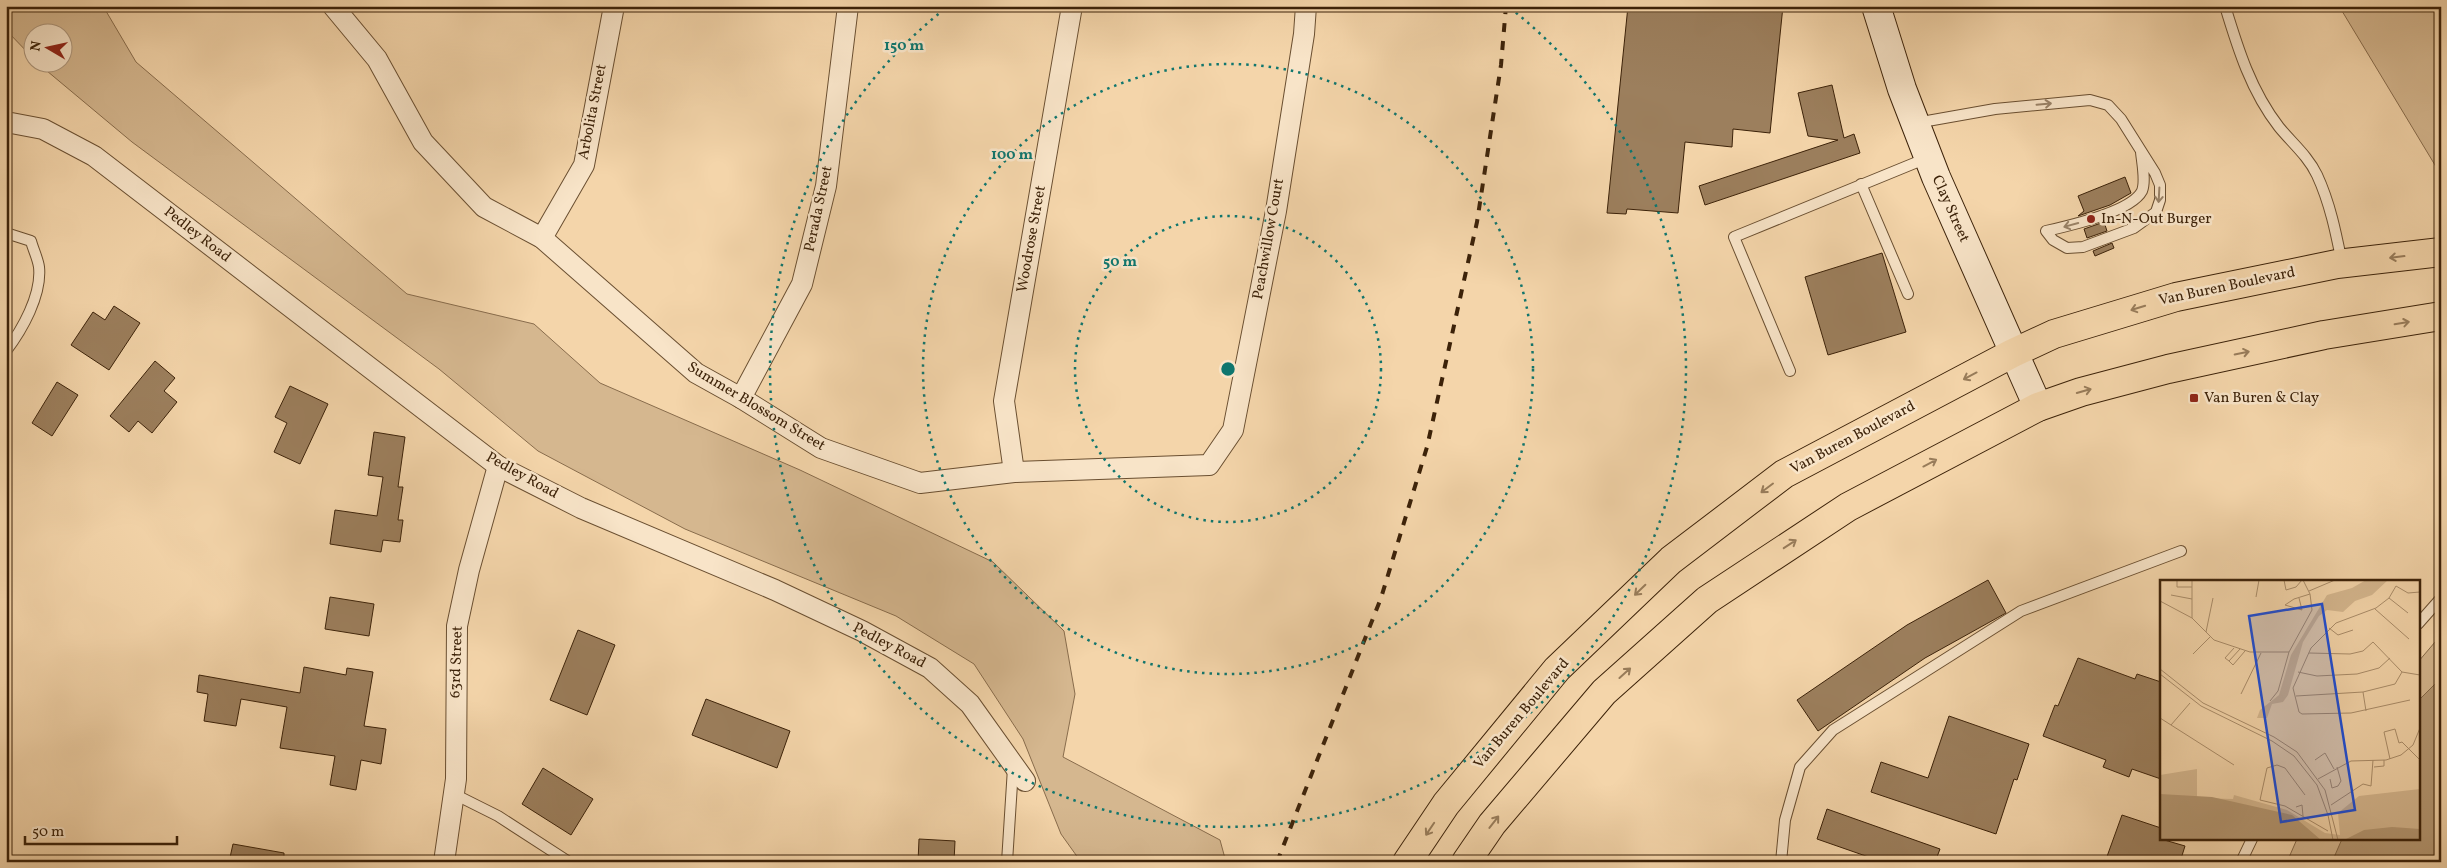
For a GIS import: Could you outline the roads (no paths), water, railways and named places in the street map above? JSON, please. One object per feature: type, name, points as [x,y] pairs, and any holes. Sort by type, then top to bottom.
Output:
[{"type":"main road","name":"Clay Street","points":[[1876,6],[1902,89],[1928,157],[2038,407]]},
{"type":"main road","name":"Van Buren Boulevard","points":[[1407,862],[1446,804],[1557,669],[1672,560],[1784,474],[2013,353],[2054,334],[2176,297],[2342,263],[2441,252]]},
{"type":"main road","points":[[1466,862],[1492,824],[1604,692],[1707,600],[1848,507],[2038,407],[2081,392],[2168,369],[2324,335],[2441,316]]},
{"type":"street","name":"Summer Blossom Street","points":[[333,6],[377,58],[423,142],[484,207],[542,238],[696,373],[741,398],[821,448],[920,483],[1014,472],[1209,465]]},
{"type":"street","name":"Arbolita Street","points":[[542,238],[584,165],[614,6]]},
{"type":"street","name":"Perada Street","points":[[741,398],[802,284],[826,186],[848,6]]},
{"type":"street","name":"Woodrose Street","points":[[1014,472],[1004,401],[1072,6]]},
{"type":"street","name":"Peachwillow Court","points":[[1209,465],[1233,430],[1276,211],[1304,34],[1306,6]]},
{"type":"street","name":"Pedley Road","points":[[6,122],[44,129],[94,156],[498,466],[581,508],[775,590],[862,631],[930,668],[970,704],[1019,773]]},
{"type":"street","name":"63rd Street","points":[[444,862],[454,794],[457,626],[469,570],[498,466]]},
{"type":"lane","points":[[2225,6],[2242,64],[2256,90],[2280,127],[2311,163],[2318,176],[2332,214],[2342,263]]},
{"type":"lane","points":[[1915,124],[1995,109],[2090,100],[2108,105],[2120,119],[2155,173],[2160,185],[2160,200],[2156,212],[2149,220],[2134,228],[2083,247],[2067,248],[2053,240],[2046,231],[2081,222],[2136,199],[2143,189],[2141,152]]},
{"type":"lane","points":[[1790,371],[1734,237],[1928,157]]},
{"type":"lane","points":[[1862,184],[1908,294]]},
{"type":"lane","points":[[6,233],[31,241],[39,268],[36,294],[16,338],[6,351]]},
{"type":"lane","points":[[1781,862],[1786,820],[1800,767],[1833,730],[2021,611],[2181,551]]},
{"type":"lane","points":[[2422,611],[2441,598]]},
{"type":"lane","points":[[1007,862],[1019,773]]},
{"type":"lane","points":[[454,794],[498,816],[569,862]]},
{"type":"lane","points":[[2242,862],[2252,840]]},
{"type":"railway","points":[[1277,862],[1381,598],[1427,447],[1477,222],[1501,65],[1506,6]]},
{"type":"place","name":"In-N-Out Burger","points":[[2091,219]]},
{"type":"place","name":"Van Buren & Clay","points":[[2194,398]]}]
